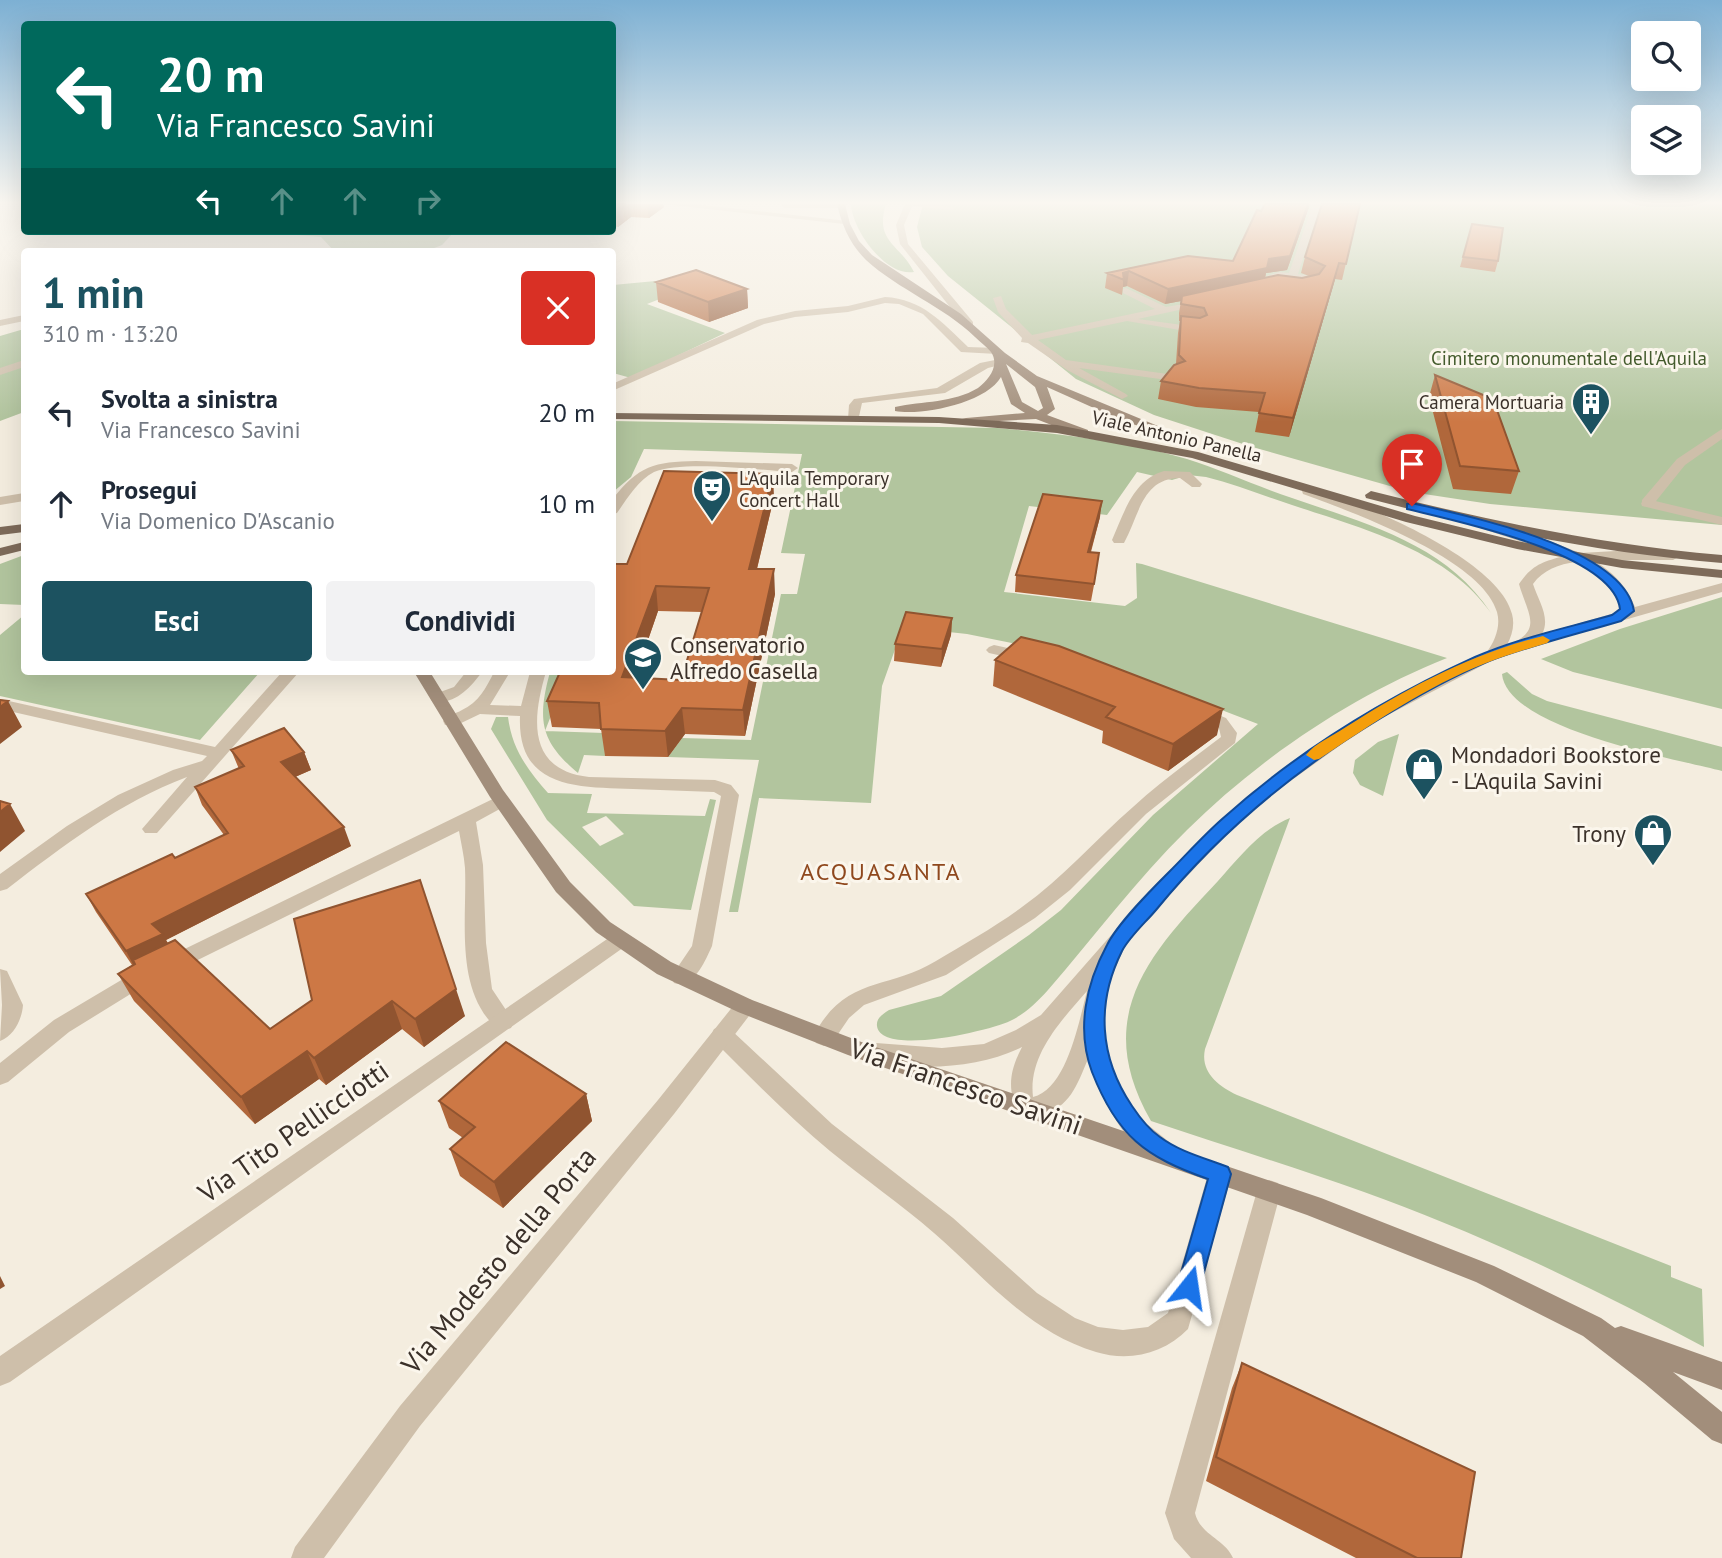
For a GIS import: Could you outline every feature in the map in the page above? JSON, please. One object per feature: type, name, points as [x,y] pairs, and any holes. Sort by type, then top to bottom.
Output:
[{"type":"main road","points":[[899,277],[969,324],[999,357],[1026,373],[1087,402],[1193,443]]},
{"type":"main road","points":[[899,409],[943,404],[968,396],[992,380],[999,370],[999,357]]},
{"type":"main road","points":[[999,357],[1016,403],[1036,415],[1089,434]]},
{"type":"main road","points":[[959,421],[1036,415],[1048,410],[1049,400],[1042,388],[1026,373]]},
{"type":"main road","name":"Viale Antonio Panella","points":[[616,405],[854,413],[1089,434],[1180,452],[1430,524],[1578,557],[1722,574]]},
{"type":"main road","name":"Viale Antonio Panella","points":[[616,416],[854,413],[899,409],[1036,415],[1193,443],[1467,520],[1563,540],[1722,559]]},
{"type":"main road","points":[[0,531],[21,528]]},
{"type":"main road","points":[[0,542],[21,538]]},
{"type":"main road","points":[[0,552],[21,547]]},
{"type":"main road","name":"Via Francesco Savini","points":[[424,675],[501,801],[588,915],[620,940],[681,977],[745,1006],[856,1049],[1269,1191],[1485,1273],[1592,1327],[1654,1373],[1722,1430]]},
{"type":"main road","points":[[1592,1327],[1673,1361],[1722,1376]]},
{"type":"street","points":[[921,277],[918,283],[920,290],[934,289],[933,281]]},
{"type":"street","points":[[929,277],[969,324]]},
{"type":"street","points":[[1274,277],[1269,281],[1275,286]]},
{"type":"street","points":[[1263,289],[1275,286],[1300,290],[1313,286],[1309,279],[1300,277]]},
{"type":"street","points":[[1126,291],[1164,310]]},
{"type":"street","points":[[998,298],[998,308],[1028,339],[1085,378],[1122,396]]},
{"type":"street","points":[[1028,339],[1213,299]]},
{"type":"street","points":[[616,386],[761,322],[795,314],[848,309],[885,300],[901,301],[926,312],[965,350],[999,357]]},
{"type":"street","points":[[1125,318],[1198,330]]},
{"type":"street","points":[[0,323],[21,319]]},
{"type":"street","points":[[854,413],[862,400],[917,396],[945,390],[959,384],[999,357]]},
{"type":"street","points":[[1062,363],[1175,378]]},
{"type":"street","points":[[0,372],[21,364]]},
{"type":"street","points":[[1722,433],[1701,445],[1681,462],[1647,503],[1722,521]]},
{"type":"street","points":[[616,505],[641,475],[662,466],[792,468]]},
{"type":"street","points":[[1119,540],[1149,480],[1159,475],[1175,474],[1190,477],[1196,484]]},
{"type":"street","points":[[1286,482],[1394,525],[1438,549],[1476,576],[1499,599],[1505,613],[1504,636],[1493,655]]},
{"type":"street","points":[[0,501],[21,498]]},
{"type":"street","points":[[1467,520],[1528,538],[1578,557],[1604,574],[1621,592],[1628,606],[1623,616]]},
{"type":"street","points":[[1518,646],[1534,636],[1539,626],[1528,591],[1528,578],[1548,565],[1578,557],[1694,557]]},
{"type":"street","points":[[856,1049],[939,1058],[985,1054],[1026,1036],[1060,1006],[1163,889],[1226,825],[1258,796],[1378,713],[1493,655],[1722,587]]},
{"type":"street","points":[[994,650],[1039,659]]},
{"type":"street","points":[[151,829],[289,675]]},
{"type":"street","points":[[438,698],[460,691],[472,675]]},
{"type":"street","points":[[479,709],[500,675]]},
{"type":"street","points":[[537,675],[528,710],[527,732],[544,767],[562,777],[594,783],[715,786],[727,790],[730,795],[702,946],[695,961],[681,977]]},
{"type":"street","points":[[0,704],[214,759]]},
{"type":"street","points":[[824,1037],[841,1012],[857,999],[939,969],[1028,913],[1063,885],[1140,810],[1229,738],[1230,733],[1223,722],[1178,705]]},
{"type":"street","points":[[451,721],[479,709],[528,710]]},
{"type":"street","points":[[0,884],[80,825],[112,806],[214,759]]},
{"type":"street","points":[[0,1076],[17,1059],[80,1014],[501,801]]},
{"type":"street","points":[[466,820],[474,865],[476,943],[482,989],[489,1005],[503,1022]]},
{"type":"street","name":"Via Tito Pellicciotti","points":[[0,1371],[620,940]]},
{"type":"street","points":[[1060,1006],[1035,1043],[1022,1074],[1022,1098],[1027,1108],[1049,1103],[1063,1089],[1085,1040],[1104,970],[1115,946]]},
{"type":"street","points":[[0,977],[14,1004],[14,1010],[0,1032]]},
{"type":"street","name":"Via Modesto della Porta","points":[[306,1558],[410,1416],[745,1006]]},
{"type":"street","points":[[1094,1006],[1093,1026],[1099,1063],[1117,1104],[1145,1138],[1181,1160]]},
{"type":"street","points":[[722,1035],[798,1110],[940,1222],[1026,1300],[1063,1325],[1087,1337],[1112,1343],[1139,1343],[1152,1340],[1172,1328],[1182,1310],[1220,1174]]},
{"type":"street","points":[[1218,1558],[1203,1550],[1189,1537],[1180,1513],[1269,1191]]},
{"type":"green space","name":"Cimitero monumentale dell'Aquila","points":[[949,277],[1722,277],[1722,525],[1490,504],[1411,492],[1249,446],[1154,415],[1076,379]]},
{"type":"green space","points":[[666,280],[698,284],[647,304],[725,333],[631,378],[616,374],[616,285]]},
{"type":"green space","points":[[21,330],[21,413],[0,421],[0,336]]},
{"type":"green space","points":[[616,421],[997,428],[1116,443],[1200,463],[1402,539],[1451,569],[1472,589],[1491,613],[1473,591],[1451,573],[1401,544],[1206,477],[1188,475],[1172,480],[1137,472],[1107,515],[1029,506],[1004,592],[1125,606],[1137,598],[1136,563],[1447,658],[1342,710],[1245,778],[1169,849],[1048,990],[1021,1015],[999,1025],[961,1035],[897,1040],[883,1035],[877,1026],[882,1015],[889,1010],[941,996],[1029,935],[1061,910],[1153,815],[1258,724],[1026,646],[967,634],[903,627],[882,686],[871,803],[759,798],[738,912],[729,912],[759,760],[668,757],[682,738],[751,740],[781,594],[797,594],[805,554],[781,553],[802,454],[644,449],[631,477],[616,490]]},
{"type":"green space","points":[[21,556],[21,605],[0,604],[0,564]]},
{"type":"green space","points":[[1722,597],[1722,709],[1573,672],[1541,659],[1620,629]]},
{"type":"green space","points":[[21,618],[21,675],[257,675],[200,740],[0,696],[0,635]]},
{"type":"green space","points":[[1507,672],[1532,694],[1547,701],[1722,747],[1722,771],[1633,750],[1562,726],[1532,711],[1511,693],[1502,674]]},
{"type":"green space","points":[[549,675],[567,675],[545,730],[544,704]]},
{"type":"green space","points":[[496,717],[508,717],[517,749],[540,784],[548,793],[592,794],[587,813],[705,816],[710,799],[716,800],[691,910],[634,906],[547,820],[491,729]],"holes":[[[606,816],[624,834],[600,846],[582,827]]]},
{"type":"green space","points":[[546,731],[604,733],[605,756],[584,755],[578,773],[556,750]]},
{"type":"green space","points":[[1399,734],[1383,796],[1360,785],[1353,773],[1355,760],[1378,742]]},
{"type":"green space","points":[[1290,818],[1205,1049],[1205,1065],[1212,1077],[1237,1095],[1671,1266],[1671,1277],[1702,1289],[1704,1347],[1579,1283],[1408,1208],[1151,1121],[1134,1084],[1127,1051],[1128,1020],[1136,990],[1150,963],[1192,909],[1251,845],[1279,823]]},
{"type":"building","points":[[674,277],[714,277],[747,289],[708,302],[656,282]]},
{"type":"building","points":[[1141,277],[1226,277],[1168,289]]},
{"type":"building","points":[[1270,277],[1335,277],[1293,418],[1259,413],[1265,393],[1199,388],[1161,381],[1174,365],[1185,361],[1179,355],[1181,316],[1200,318],[1207,315],[1204,308],[1181,304],[1182,296]]},
{"type":"building","points":[[1435,375],[1493,399],[1519,471],[1460,466]]},
{"type":"building","points":[[664,471],[773,474],[749,569],[774,569],[743,710],[682,708],[665,731],[601,729],[599,703],[547,701],[559,675],[616,675],[616,564],[627,564]],"holes":[[[656,586],[709,588],[681,680],[622,677]]]},
{"type":"building","points":[[1043,494],[1102,501],[1088,552],[1099,553],[1094,584],[1016,575]]},
{"type":"building","points":[[906,612],[952,618],[942,649],[895,644]]},
{"type":"building","points":[[1021,637],[1059,646],[1223,709],[1173,744],[1106,717],[1115,707],[995,660]]},
{"type":"building","points":[[284,728],[304,752],[281,762],[344,827],[152,924],[163,934],[126,951],[86,894],[172,854],[175,858],[228,833],[195,787],[244,766],[231,750]]},
{"type":"building","points":[[0,801],[10,804],[0,812]]},
{"type":"building","points":[[420,880],[456,989],[415,1019],[392,1001],[314,1058],[307,1051],[241,1097],[118,974],[135,964],[133,960],[175,940],[270,1029],[312,1000],[294,919]]},
{"type":"building","points":[[506,1042],[586,1094],[494,1182],[450,1149],[475,1127],[439,1101]]},
{"type":"building","points":[[1242,1363],[1475,1472],[1461,1558],[1417,1558],[1216,1457]]},
{"type":"slow traffic","points":[[1314,755],[1378,713],[1426,687],[1481,660],[1543,640]]},
{"type":"place","name":"Camera Mortuaria","points":[[1591,436]]},
{"type":"place","name":"L'Aquila Temporary Concert Hall","points":[[712,523]]},
{"type":"place","name":"Conservatorio Alfredo Casella","points":[[643,691]]},
{"type":"place","name":"Mondadori Bookstore - L'Aquila Savini","points":[[1424,801]]},
{"type":"place","name":"Trony","points":[[1653,867]]},
{"type":"district","name":"ACQUASANTA","points":[[881,871]]},
{"type":"route","points":[[1189,1287],[1220,1174],[1181,1160],[1153,1145],[1136,1130],[1110,1091],[1099,1063],[1093,1026],[1095,997],[1115,946],[1163,889],[1226,825],[1258,796],[1336,740],[1378,713],[1481,660],[1518,646],[1623,616],[1627,611],[1626,598],[1615,584],[1597,568],[1578,557],[1506,531],[1412,506]]}]
